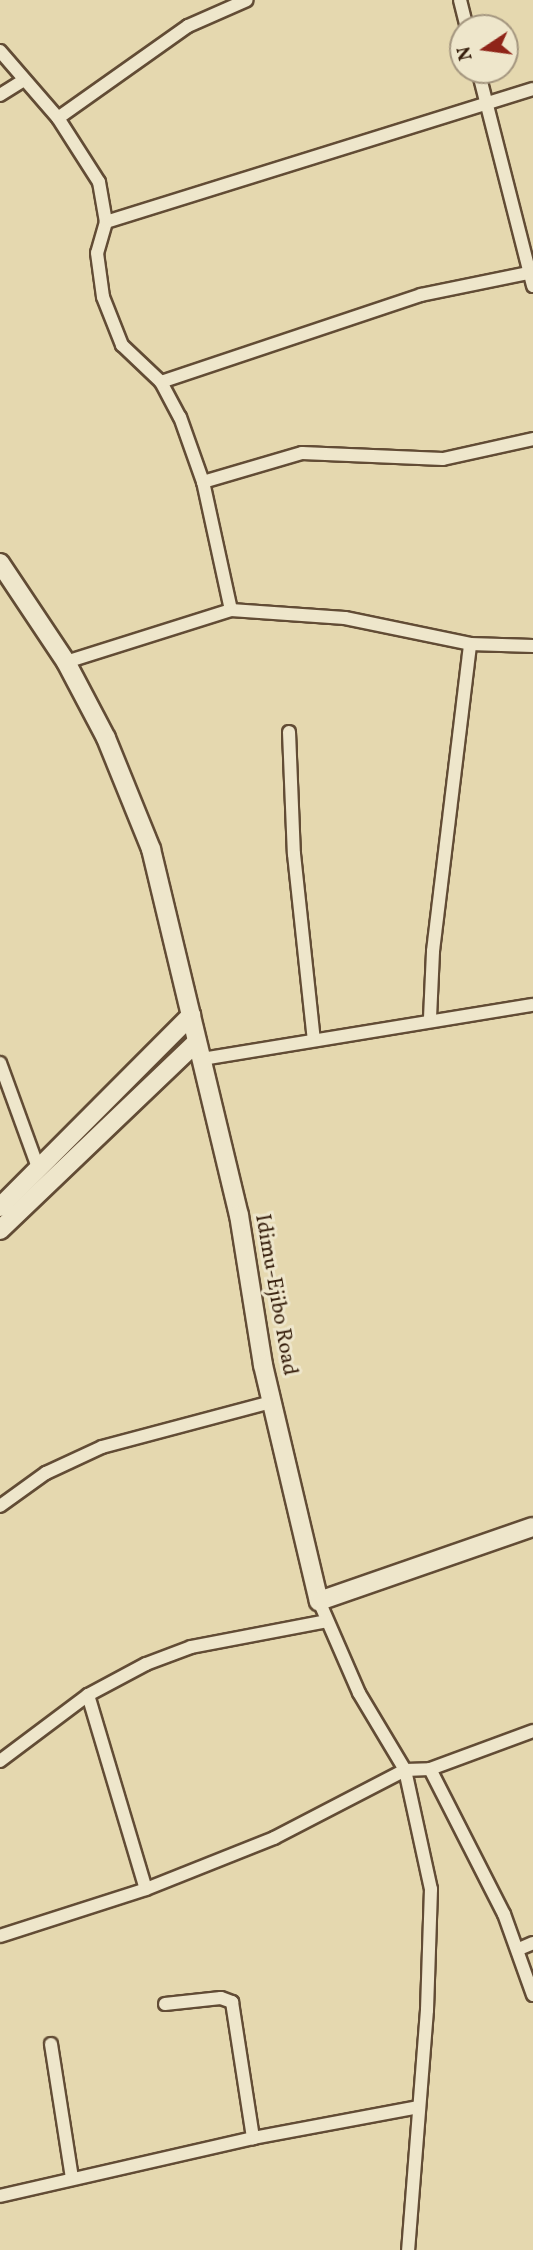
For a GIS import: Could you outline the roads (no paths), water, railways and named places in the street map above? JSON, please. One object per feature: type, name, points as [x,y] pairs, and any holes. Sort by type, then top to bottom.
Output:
[{"type":"main road","name":"Idimu-Ejibo Road","points":[[0,563],[66,662],[106,738],[151,849],[239,1215],[271,1402],[319,1601]]},
{"type":"main road","points":[[0,1207],[191,1015]]},
{"type":"main road","points":[[0,1230],[200,1051]]},
{"type":"main road","points":[[319,1601],[533,1527]]},
{"type":"street","points":[[58,118],[188,26],[247,0]]},
{"type":"street","points":[[0,51],[22,81],[58,118],[99,182],[106,222],[97,253],[103,297],[122,345],[161,382],[180,417],[203,482],[231,610]]},
{"type":"street","points":[[0,95],[22,81]]},
{"type":"street","points":[[482,84],[533,286]]},
{"type":"street","points":[[106,222],[533,89]]},
{"type":"street","points":[[161,382],[421,295],[531,272]]},
{"type":"street","points":[[203,482],[302,453],[443,459],[533,439]]},
{"type":"street","points":[[66,662],[231,610],[345,618],[470,644],[533,646]]},
{"type":"street","points":[[430,1018],[433,951],[470,644]]},
{"type":"street","points":[[289,732],[294,854],[314,1041]]},
{"type":"street","points":[[200,1051],[314,1041],[430,1018],[533,1005]]},
{"type":"street","points":[[0,1063],[39,1170]]},
{"type":"street","points":[[0,1506],[46,1472],[102,1447],[271,1402]]},
{"type":"street","points":[[319,1601],[359,1693],[405,1770],[431,1889],[427,2010],[408,2250]]},
{"type":"street","points":[[0,1761],[88,1695],[114,1679],[191,1647],[327,1621]]},
{"type":"street","points":[[88,1695],[146,1889]]},
{"type":"street","points":[[0,1936],[146,1889],[274,1838],[405,1770],[430,1769],[533,1731]]},
{"type":"street","points":[[430,1769],[519,1949],[533,1995]]},
{"type":"street","points":[[519,1949],[533,1943]]},
{"type":"street","points":[[165,2004],[221,1998],[232,2002],[253,2138]]},
{"type":"street","points":[[51,2044],[72,2178]]},
{"type":"street","points":[[0,2196],[253,2138],[418,2107]]}]
